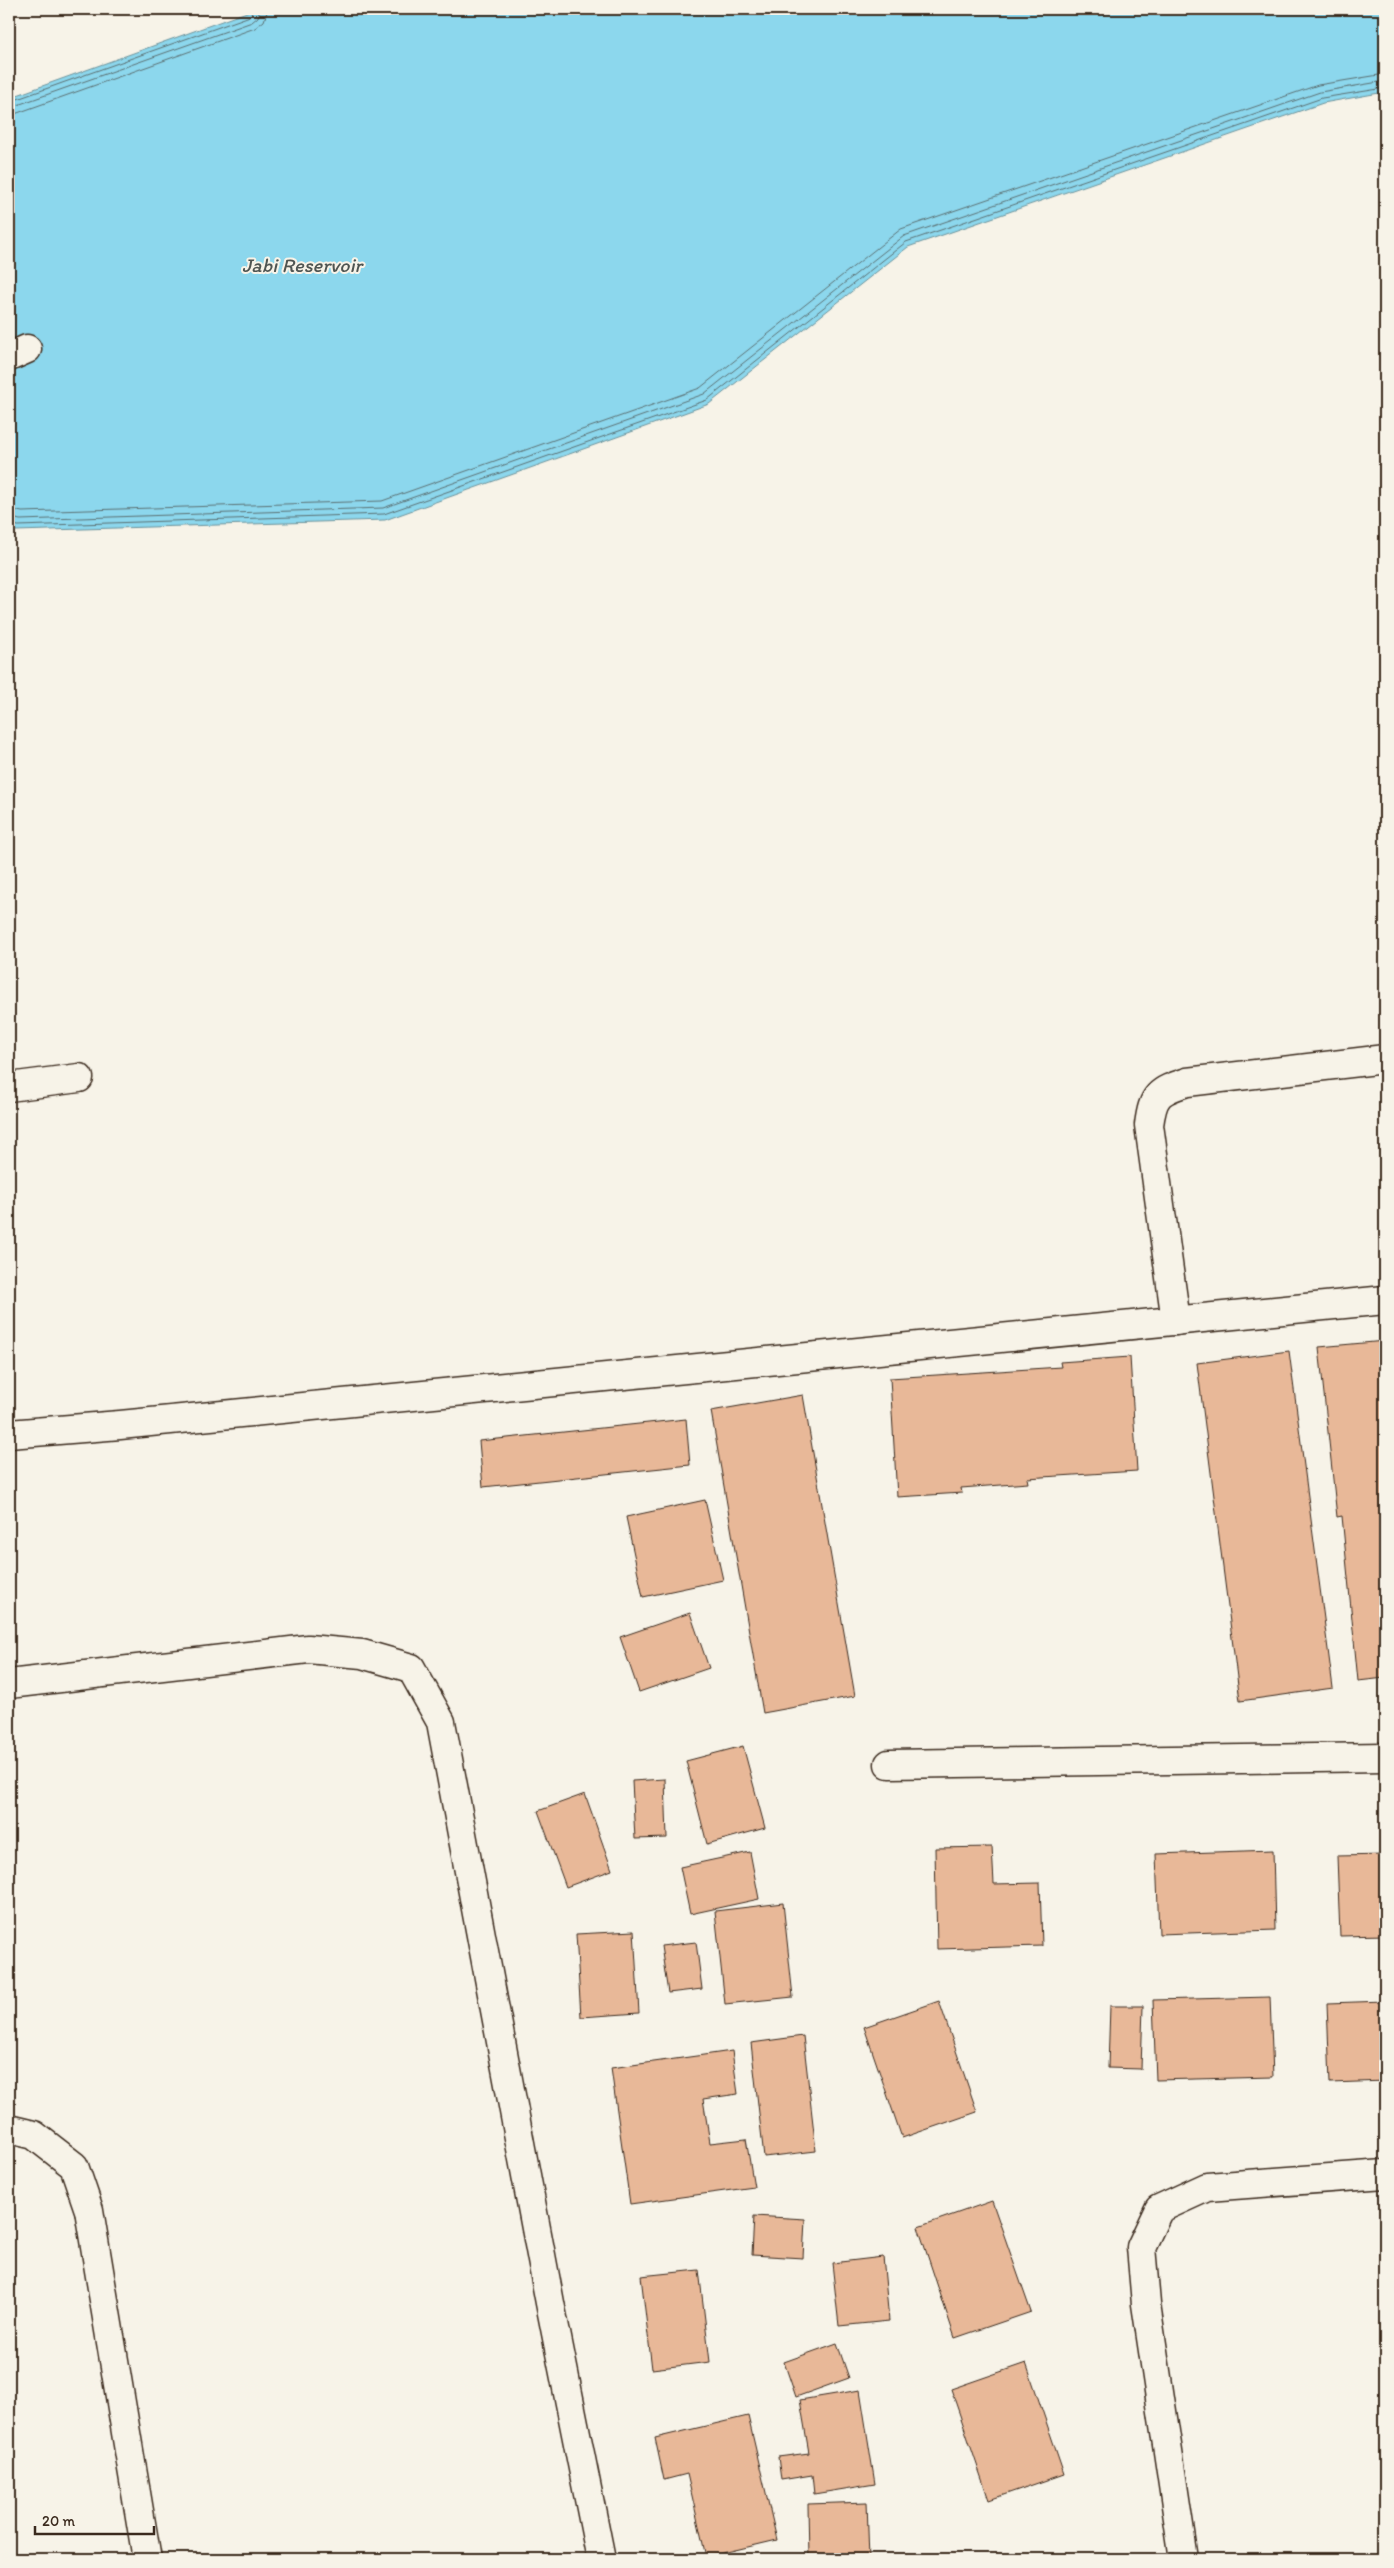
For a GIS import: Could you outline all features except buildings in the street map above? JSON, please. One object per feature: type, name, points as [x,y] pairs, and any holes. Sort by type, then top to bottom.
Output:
[{"type":"street","points":[[1176,1321],[1149,1125],[1152,1102],[1164,1089],[1187,1082],[1385,1059]]},
{"type":"street","points":[[9,1087],[79,1078]]},
{"type":"street","points":[[9,1434],[120,1425],[1385,1300]]},
{"type":"street","points":[[9,1684],[308,1649],[362,1654],[411,1668],[441,1722],[600,2559]]},
{"type":"street","points":[[889,1764],[1385,1757]]},
{"type":"street","points":[[9,2129],[34,2135],[74,2166],[89,2210],[147,2559]]},
{"type":"street","points":[[1184,2559],[1146,2304],[1141,2247],[1158,2209],[1207,2187],[1385,2174]]},
{"type":"water","name":"Jabi Reservoir","points":[[255,9],[1385,9],[1385,92],[1323,103],[908,247],[709,404],[385,520],[16,531],[9,527],[9,98]]}]
